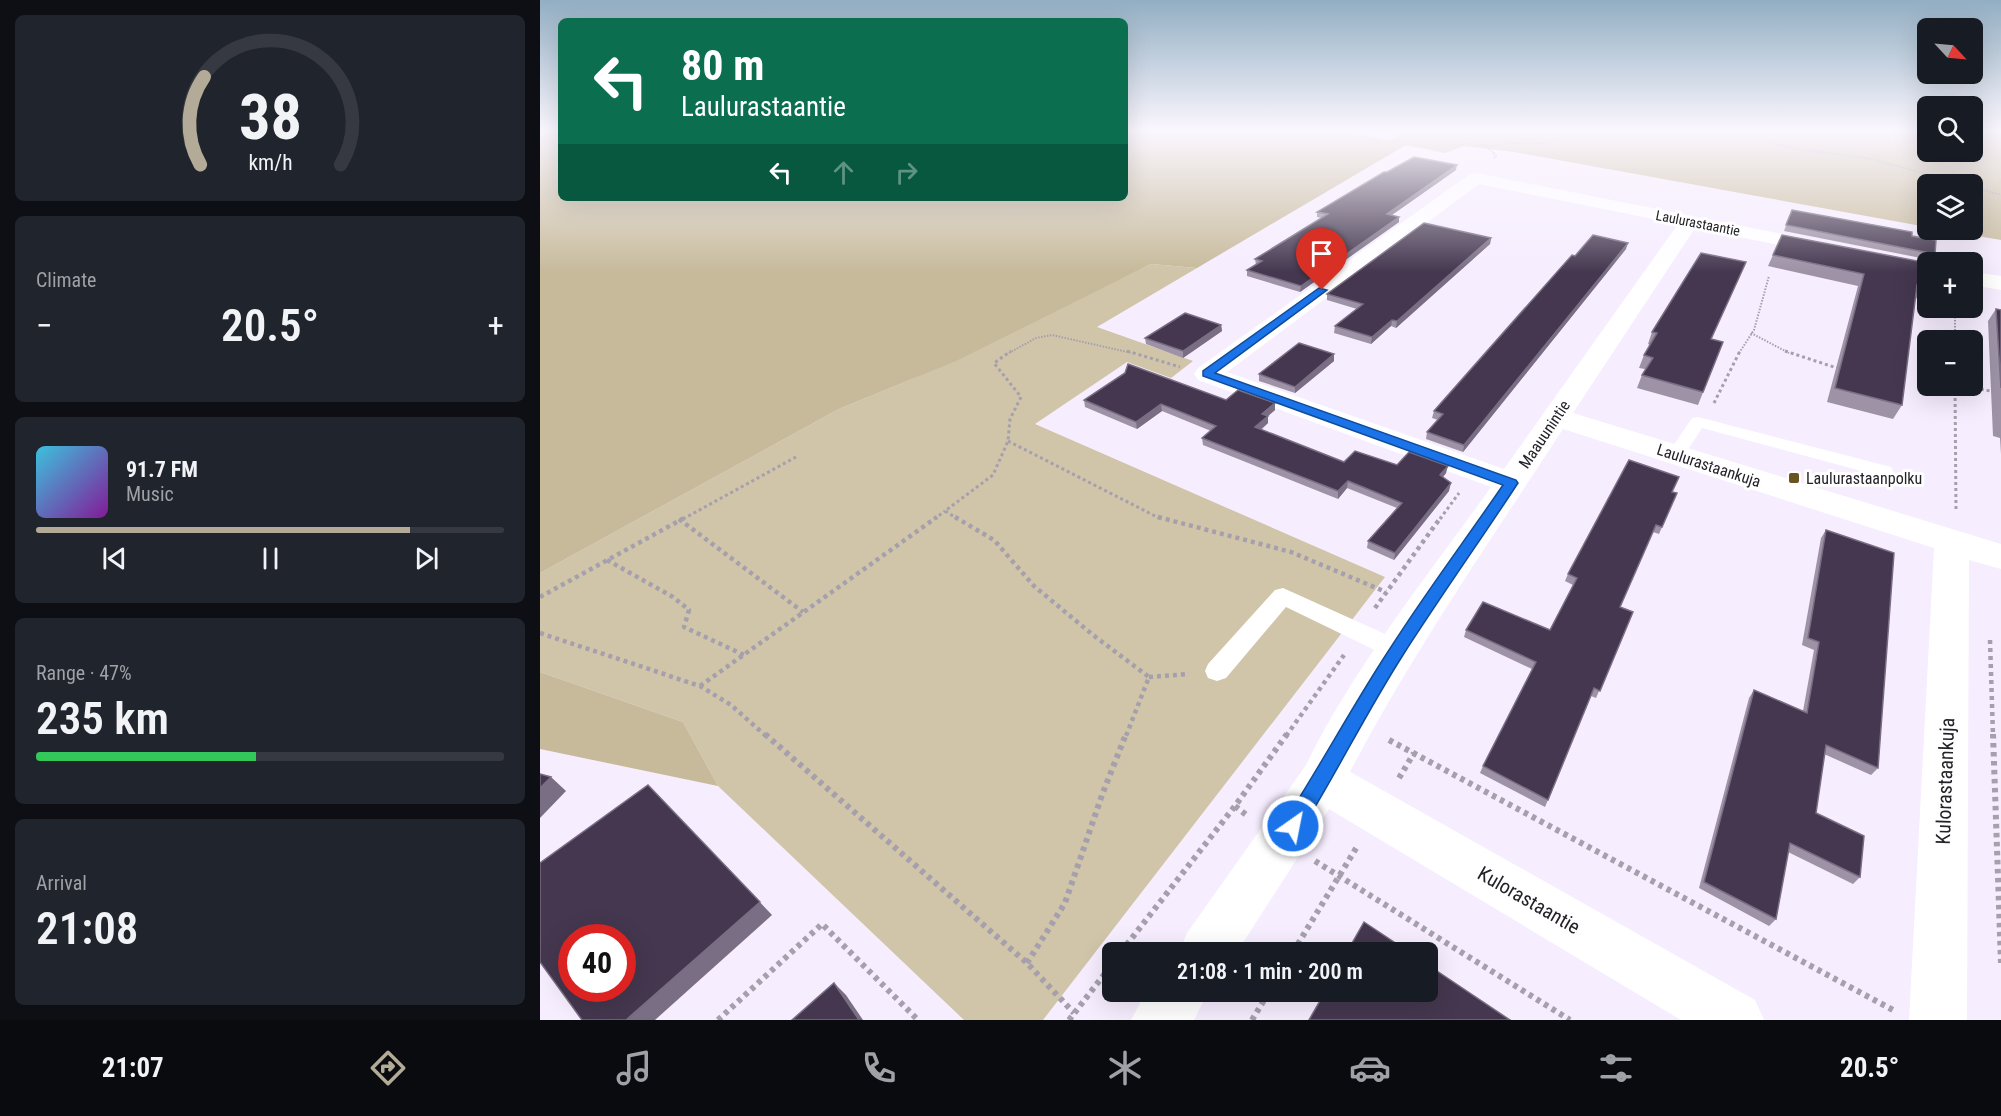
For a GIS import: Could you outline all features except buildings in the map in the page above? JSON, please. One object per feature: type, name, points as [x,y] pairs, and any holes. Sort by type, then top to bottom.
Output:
[{"type":"street","name":"Laulurastaantie","points":[[1476,178],[1848,253]]},
{"type":"street","points":[[1207,374],[1476,178]]},
{"type":"street","name":"Maauunintie","points":[[1213,942],[1322,780],[1353,722],[1397,650],[1690,221]]},
{"type":"street","points":[[1983,280],[2001,283]]},
{"type":"street","points":[[1207,374],[1511,483]]},
{"type":"street","name":"Laulurastaankuja","points":[[1555,417],[2001,557]]},
{"type":"street","name":"Kulorastaankuja","points":[[1920,1017],[1952,542]]},
{"type":"street","name":"Kulorastaantie","points":[[1322,780],[1735,1020]]},
{"type":"street","points":[[1160,1020],[1173,1002]]},
{"type":"lane","points":[[1676,455],[1698,422],[1884,471]]},
{"type":"lane","points":[[1217,671],[1283,596],[1397,650]]},
{"type":"path","points":[[1983,190],[2001,195]]},
{"type":"path","points":[[1698,422],[1720,395],[1734,361],[1751,333],[1769,276]]},
{"type":"path","points":[[1751,333],[1778,350],[1802,360],[1845,370]]},
{"type":"path","points":[[700,686],[993,475],[1008,441],[1010,419],[1021,396],[994,363],[1011,351],[1043,335],[1067,336],[1207,374]]},
{"type":"path","points":[[1983,390],[2001,393]]},
{"type":"path","points":[[1952,542],[1956,528],[1955,396]]},
{"type":"path","points":[[1008,441],[1162,519],[1291,552],[1386,592]]},
{"type":"path","points":[[540,597],[796,457]]},
{"type":"path","points":[[945,511],[994,540],[1034,586],[1093,635],[1149,677],[1217,671]]},
{"type":"path","points":[[679,519],[803,612]]},
{"type":"path","points":[[606,560],[673,597],[689,610],[684,627],[710,637],[744,655]]},
{"type":"path","points":[[540,633],[700,686],[731,705],[1027,963],[1074,1013]]},
{"type":"path","points":[[1990,635],[2001,963]]},
{"type":"path","points":[[1027,963],[1065,903],[1102,795],[1149,677]]},
{"type":"path","points":[[1313,700],[1920,1017]]},
{"type":"path","points":[[1299,942],[1414,753]]},
{"type":"path","points":[[1235,806],[1283,841],[1339,877],[1570,1020]]},
{"type":"path","points":[[718,1020],[822,924],[918,1020]]},
{"type":"path","points":[[1069,1020],[1102,977]]},
{"type":"path","points":[[1252,1020],[1263,1002]]},
{"type":"shaded area","points":[[540,178],[558,178],[558,201],[1128,201],[1128,178],[1351,178],[1197,268],[1151,264],[956,361],[839,409],[540,573]]},
{"type":"shaded area","points":[[1655,178],[1917,178],[1917,225]]},
{"type":"shaded area","points":[[1983,178],[2001,178],[2001,240],[1983,237]]},
{"type":"shaded area","points":[[1151,264],[1197,268],[1097,327],[1193,361],[1171,378],[1127,362],[1035,424],[1385,577],[1043,1020],[964,1020],[718,786],[683,722],[540,672],[540,573],[839,409],[912,379]]},
{"type":"shaded area","points":[[540,672],[683,722],[718,786],[540,749]]},
{"type":"place","name":"Laulurastaanpolku","points":[[1794,478]]},
{"type":"route","points":[[1293,826],[1397,650],[1511,483],[1207,374],[1322,290]]}]
